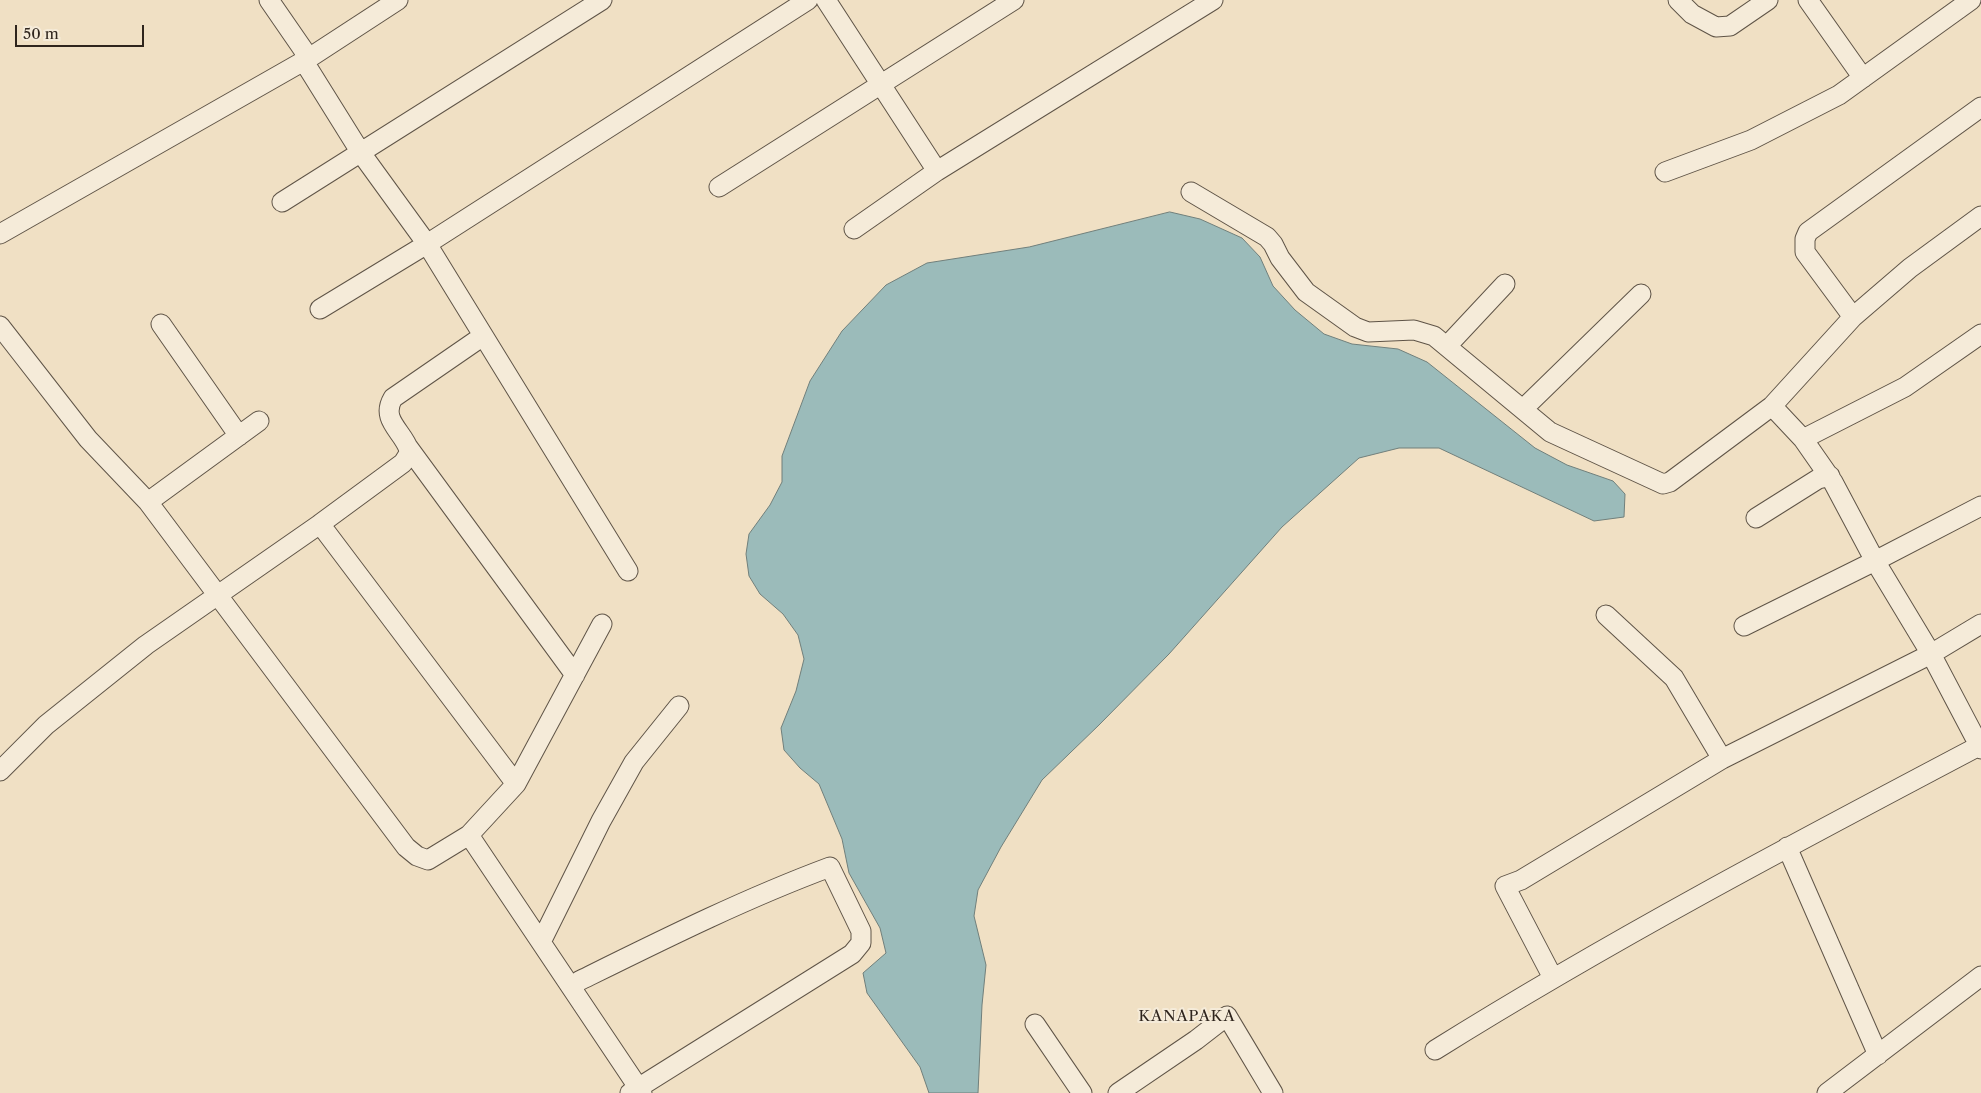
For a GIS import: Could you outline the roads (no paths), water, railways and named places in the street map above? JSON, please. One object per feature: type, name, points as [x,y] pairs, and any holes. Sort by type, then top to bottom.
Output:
[{"type":"street","points":[[269,0],[361,153],[427,244],[628,571]]},
{"type":"street","points":[[0,234],[306,59],[398,0]]},
{"type":"street","points":[[282,202],[602,0]]},
{"type":"street","points":[[320,309],[427,244],[808,0]]},
{"type":"street","points":[[826,0],[880,86],[937,171]]},
{"type":"street","points":[[719,187],[1014,0]]},
{"type":"street","points":[[854,229],[937,171],[1213,0]]},
{"type":"street","points":[[1678,0],[1692,14],[1716,27],[1730,26],[1768,0]]},
{"type":"street","points":[[1808,0],[1863,78]]},
{"type":"street","points":[[1665,172],[1751,140],[1839,95],[1971,0]]},
{"type":"street","points":[[1853,317],[1805,252],[1805,238],[1808,232],[1981,107]]},
{"type":"street","points":[[1191,192],[1267,237],[1280,258],[1306,292],[1355,327],[1368,332],[1420,331],[1434,336],[1550,432],[1663,484],[1670,482],[1772,406],[1853,317],[1910,268],[1981,216]]},
{"type":"street","points":[[1447,346],[1505,284]]},
{"type":"street","points":[[1523,409],[1642,294]]},
{"type":"street","points":[[161,324],[239,436]]},
{"type":"street","points":[[0,326],[88,439],[148,502],[406,847],[417,856],[428,860],[469,835],[516,784],[602,624]]},
{"type":"street","points":[[1803,438],[1905,387],[1981,334]]},
{"type":"street","points":[[483,336],[410,384],[393,398],[388,408],[388,415],[408,447],[575,675]]},
{"type":"street","points":[[1435,1050],[1553,978],[1787,848],[1980,748],[1931,654],[1875,561],[1830,476],[1803,438],[1772,406]]},
{"type":"street","points":[[148,502],[259,421]]},
{"type":"street","points":[[0,771],[46,725],[146,645],[320,524],[403,463],[408,454],[408,447]]},
{"type":"street","points":[[1756,518],[1818,479],[1830,476]]},
{"type":"street","points":[[1744,626],[1981,506]]},
{"type":"street","points":[[320,524],[516,784]]},
{"type":"street","points":[[1606,615],[1674,678],[1722,759]]},
{"type":"street","points":[[1553,978],[1505,886],[1521,880],[1722,759],[1931,654],[1981,624]]},
{"type":"street","points":[[541,942],[601,821],[634,762],[679,706]]},
{"type":"street","points":[[469,835],[637,1091],[852,954],[861,943],[861,931],[830,867],[790,882],[676,933],[579,981]]},
{"type":"street","points":[[1787,848],[1878,1055]]},
{"type":"street","points":[[1827,1093],[1981,976]]},
{"type":"street","points":[[1118,1093],[1196,1040],[1227,1016],[1273,1093]]},
{"type":"street","points":[[1035,1024],[1082,1093]]},
{"type":"water","points":[[1170,212],[1200,219],[1242,238],[1260,257],[1273,286],[1295,310],[1324,334],[1352,344],[1398,349],[1427,362],[1535,448],[1567,465],[1613,481],[1625,494],[1624,517],[1594,521],[1439,448],[1399,448],[1359,458],[1282,527],[1169,654],[1042,780],[1001,847],[978,890],[974,916],[986,965],[978,1093],[929,1093],[920,1067],[867,993],[863,973],[886,953],[880,928],[849,873],[842,839],[819,784],[800,768],[784,750],[781,728],[796,691],[804,659],[798,635],[783,614],[760,594],[749,576],[746,554],[749,534],[770,505],[782,482],[782,456],[810,381],[842,331],[886,285],[927,263],[1029,247]]},
{"type":"district","name":"KANAPAKA","points":[[1187,1017]]}]
